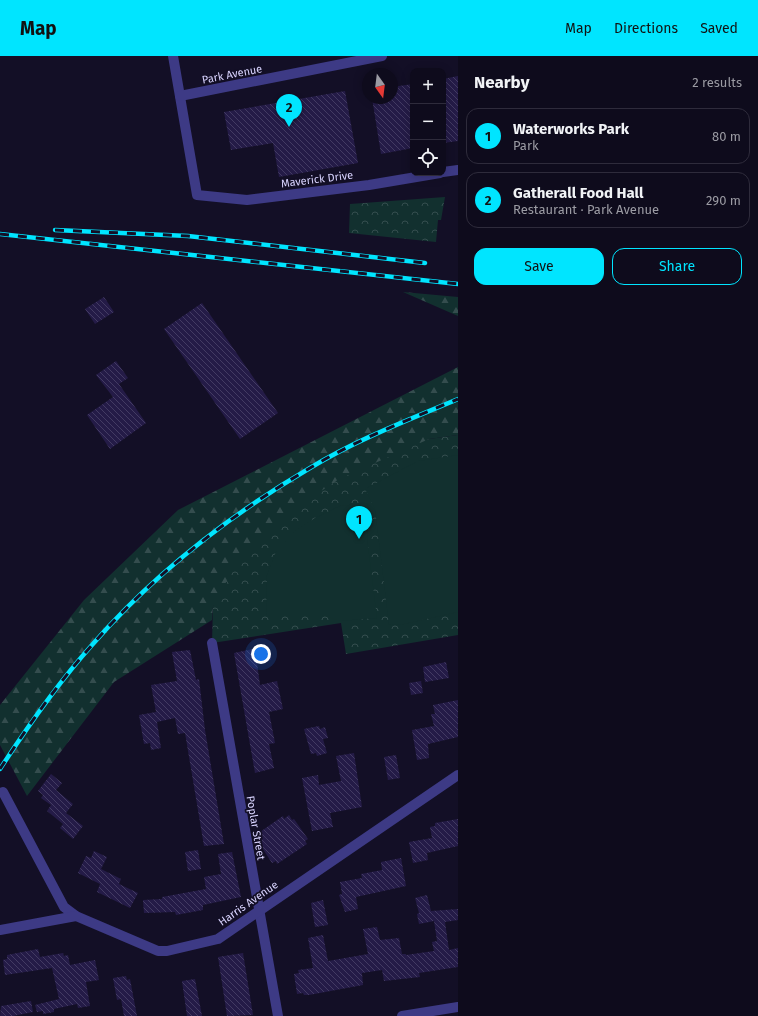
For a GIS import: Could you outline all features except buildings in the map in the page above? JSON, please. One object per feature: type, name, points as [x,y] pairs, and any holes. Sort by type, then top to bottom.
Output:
[{"type":"street","points":[[173,56],[180,96]]},
{"type":"street","name":"Park Avenue","points":[[180,96],[382,56]]},
{"type":"street","name":"Maverick Drive","points":[[180,96],[197,195],[247,200],[369,185],[422,176]]},
{"type":"street","points":[[446,172],[458,170]]},
{"type":"street","name":"Poplar Street","points":[[212,644],[278,1016]]},
{"type":"street","name":"Harris Avenue","points":[[2,792],[64,907],[76,916],[148,948],[167,951],[218,939],[458,775]]},
{"type":"street","points":[[0,930],[76,916]]},
{"type":"street","points":[[402,1016],[458,1007]]},
{"type":"green space","points":[[445,197],[441,220],[438,220],[436,242],[349,233],[350,204]]},
{"type":"green space","points":[[403,292],[458,297],[458,316]]},
{"type":"green space","points":[[458,367],[458,435],[429,439],[213,606],[212,620],[114,682],[27,796],[0,745],[0,705],[84,600],[178,510]]},
{"type":"green space","points":[[458,435],[458,635],[346,654],[341,623],[212,643],[213,606],[237,562],[284,516],[339,479],[429,439]]},
{"type":"green space","points":[[458,455],[458,612],[404,624],[389,625],[375,509],[365,489],[418,461]]},
{"type":"green space","points":[[367,503],[368,546],[377,618],[340,621],[322,615],[266,615],[267,575],[276,552],[294,532],[315,518],[340,506]]},
{"type":"railway","points":[[55,230],[188,236],[425,263]]},
{"type":"railway","points":[[0,234],[458,284]]},
{"type":"railway","points":[[0,769],[44,705],[67,674],[92,645],[141,594],[194,548],[222,526],[280,486],[310,468],[346,448],[382,431],[458,399]]},
{"type":"place","name":"Gatherall Food Hall","points":[[289,127]]},
{"type":"place","name":"Waterworks Park","points":[[359,539]]}]
